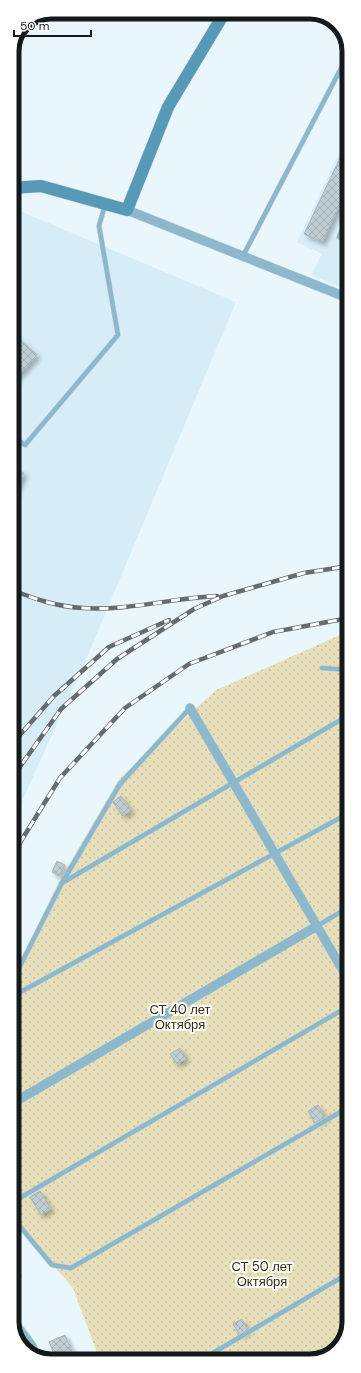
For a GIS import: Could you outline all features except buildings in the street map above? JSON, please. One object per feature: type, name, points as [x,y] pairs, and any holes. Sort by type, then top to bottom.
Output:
[{"type":"street","points":[[127,210],[168,107],[221,19]]},
{"type":"street","points":[[19,188],[41,186],[127,210],[342,296]]},
{"type":"street","points":[[190,708],[342,969]]},
{"type":"street","points":[[19,1099],[316,926]]},
{"type":"lane","points":[[243,256],[342,68]]},
{"type":"lane","points":[[19,441],[25,445],[118,336],[99,226],[105,204]]},
{"type":"lane","points":[[342,230],[339,237],[342,238]]},
{"type":"lane","points":[[322,668],[342,669]]},
{"type":"lane","points":[[19,966],[62,883],[120,784],[190,708]]},
{"type":"lane","points":[[62,883],[342,719]]},
{"type":"lane","points":[[19,992],[342,817]]},
{"type":"lane","points":[[316,926],[342,911]]},
{"type":"lane","points":[[19,1198],[342,1010]]},
{"type":"lane","points":[[19,1225],[52,1265],[71,1268],[342,1111]]},
{"type":"lane","points":[[211,1354],[342,1277]]},
{"type":"lane","points":[[20,1326],[34,1345],[36,1350]]},
{"type":"shaded area","points":[[342,147],[342,288],[311,275],[322,254],[297,242]]},
{"type":"shaded area","points":[[19,211],[236,302],[85,662],[19,808]]},
{"type":"green space","name":"СТ 40 лет Октября","points":[[342,634],[341,1328],[339,1336],[331,1346],[322,1352],[310,1354],[97,1354],[73,1288],[19,1227],[19,966],[57,885],[119,779],[216,690]]},
{"type":"railway","points":[[19,768],[61,709],[117,659],[194,609],[223,596],[304,573],[342,567]]},
{"type":"railway","points":[[19,592],[47,602],[83,608],[117,608],[217,596]]},
{"type":"railway","points":[[19,845],[60,778],[125,708],[189,664],[273,632],[342,619]]},
{"type":"railway","points":[[19,736],[54,696],[109,647],[169,620]]},
{"type":"park label","name":"СТ 50 лет Октября","points":[[262,1274]]}]
